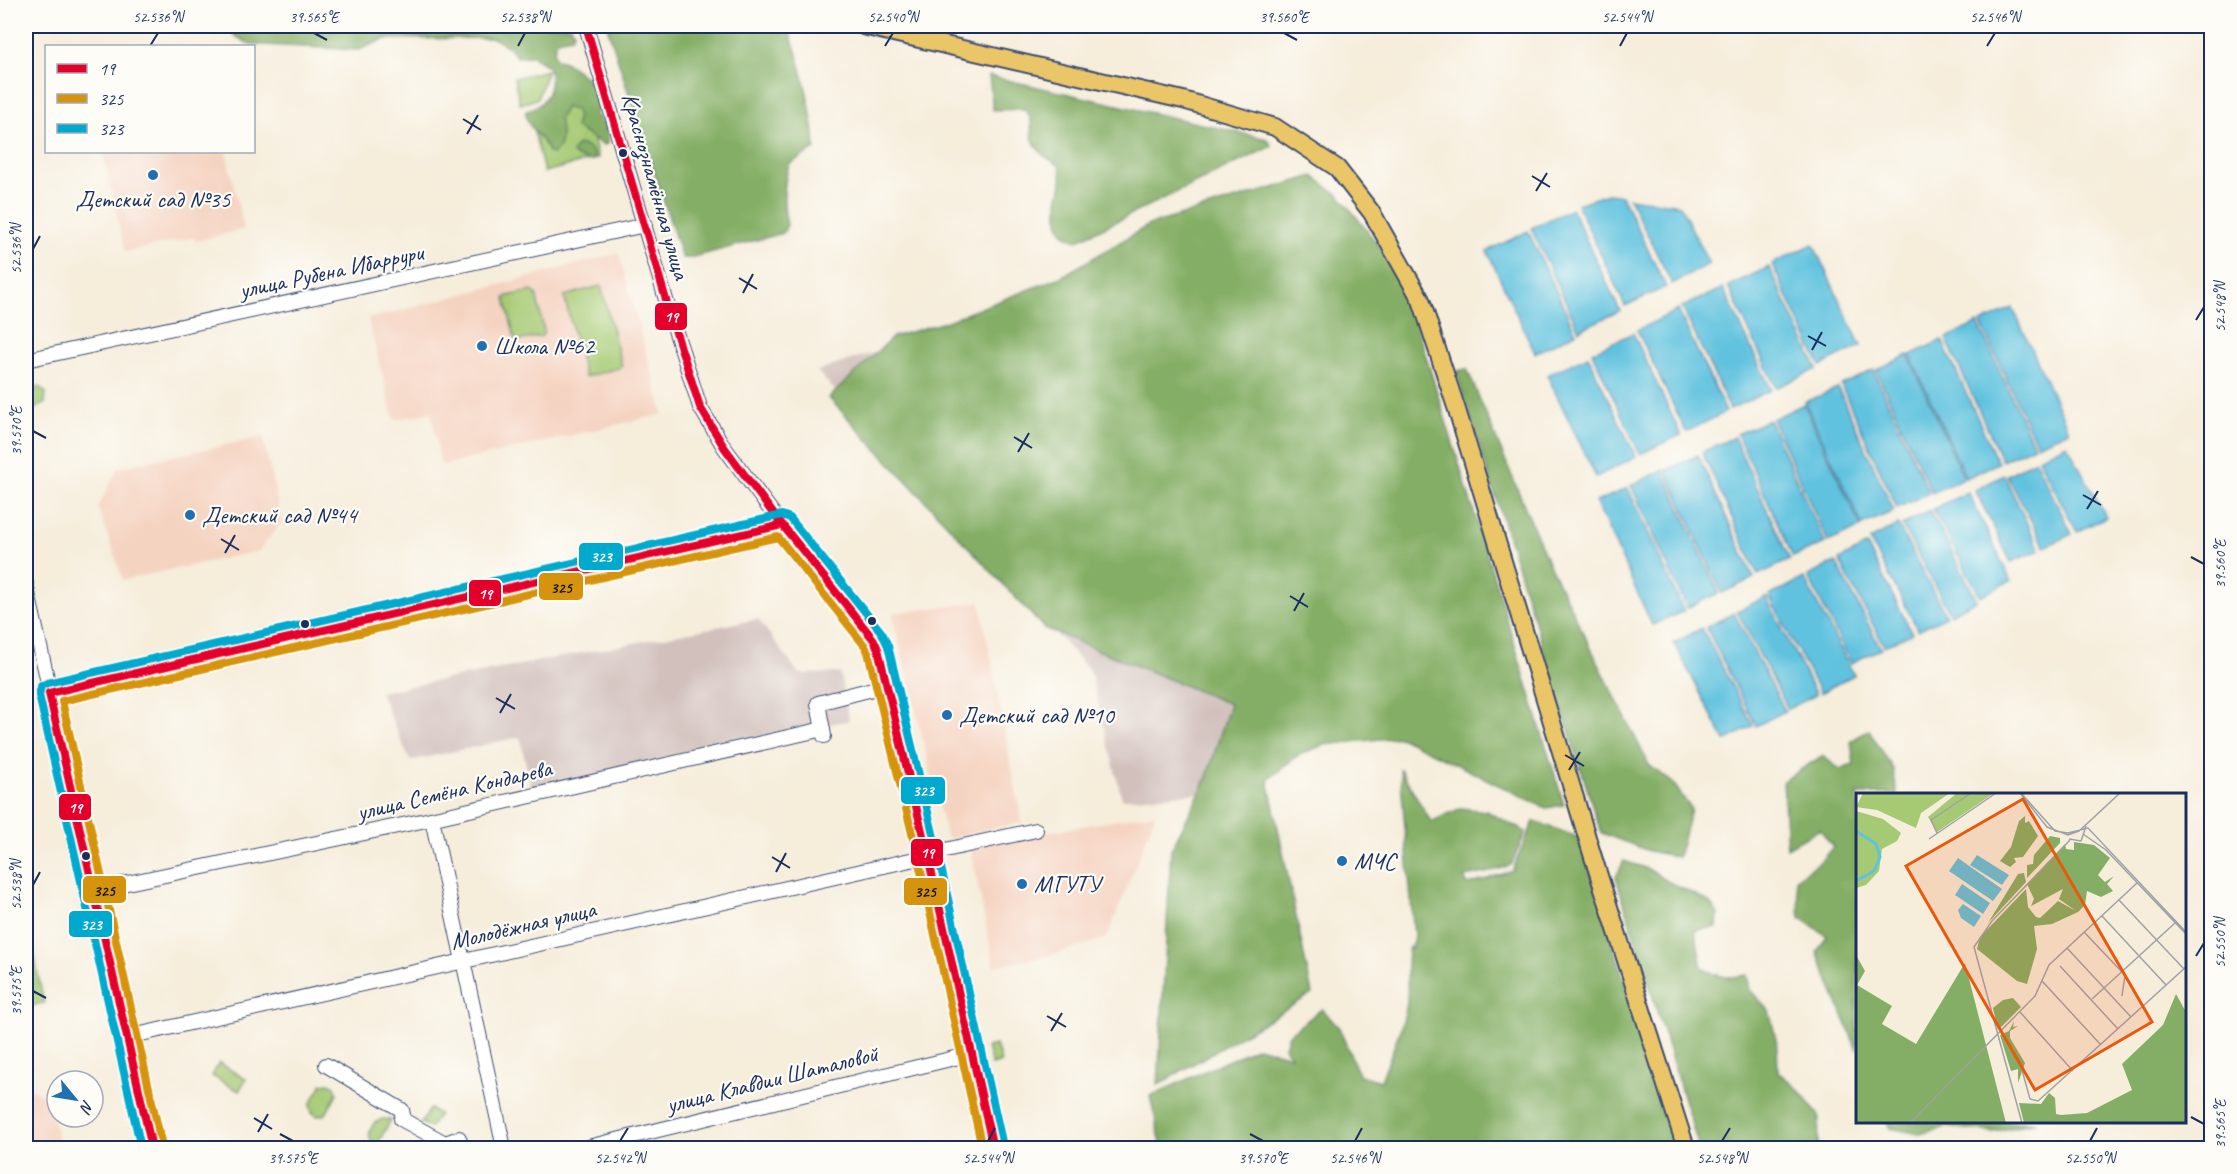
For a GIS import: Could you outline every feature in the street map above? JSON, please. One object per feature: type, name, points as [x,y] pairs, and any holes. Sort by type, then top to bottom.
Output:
[{"type":"main road","points":[[863,26],[1182,100],[1275,127],[1337,168],[1372,213],[1425,311],[1593,857],[1686,1149]]},
{"type":"street","name":"Краснознамённая улица","points":[[585,26],[663,291],[700,407],[724,447],[782,525],[874,640],[888,685],[928,855],[993,1149]]},
{"type":"street","name":"улица Рубена Ибаррури","points":[[26,360],[645,225]]},
{"type":"street","points":[[49,693],[782,525]]},
{"type":"street","points":[[26,584],[152,1149]]},
{"type":"street","name":"улица Семёна Кондарева","points":[[94,890],[824,734],[818,703],[888,685]]},
{"type":"street","points":[[432,819],[504,1149]]},
{"type":"street","name":"Молодёжная улица","points":[[128,1037],[1036,830]]},
{"type":"street","name":"улица Клавдии Шаталовой","points":[[584,1149],[971,1054]]},
{"type":"street","points":[[326,1065],[402,1110],[401,1119],[445,1143],[459,1138],[462,1149]]},
{"type":"shaded area","points":[[103,153],[226,153],[244,229],[197,241],[192,238],[125,252]]},
{"type":"shaded area","points":[[619,253],[663,414],[441,466],[431,412],[394,420],[368,319]]},
{"type":"shaded area","points":[[900,344],[1301,560],[1216,792],[1122,799],[1090,671],[817,371]]},
{"type":"shaded area","name":"Детский сад №44","points":[[263,437],[282,522],[259,551],[123,580],[98,508],[118,468]]},
{"type":"shaded area","points":[[980,602],[1022,822],[947,839],[892,613]]},
{"type":"shaded area","points":[[758,619],[799,674],[840,673],[849,720],[532,791],[520,737],[410,761],[380,692]]},
{"type":"shaded area","points":[[1156,813],[1107,938],[1045,957],[994,966],[970,846]]},
{"type":"shaded area","points":[[26,1086],[45,1096],[45,1129],[56,1129],[61,1148],[26,1148]]},
{"type":"green space","points":[[231,26],[571,26],[574,32],[572,37],[556,42],[555,59],[567,63],[593,85],[602,106],[595,114],[607,130],[607,144],[603,145],[575,127],[578,116],[575,110],[566,107],[559,119],[561,134],[559,147],[552,154],[548,152],[543,141],[528,122],[526,111],[544,100],[550,82],[549,67],[532,56],[517,57],[508,46],[493,38],[385,39],[359,50],[249,44],[235,36],[230,29]]},
{"type":"green space","points":[[607,26],[787,26],[806,87],[815,149],[789,164],[784,194],[787,225],[783,233],[690,258],[682,258]]},
{"type":"green space","points":[[548,70],[537,99],[520,104],[514,78]]},
{"type":"green space","points":[[989,76],[1267,139],[1272,146],[1076,241],[1064,234],[1058,222],[1058,201],[1062,184],[1060,166],[1038,150],[1025,109],[993,110]]},
{"type":"green space","points":[[584,98],[598,158],[544,172],[529,112]]},
{"type":"green space","points":[[578,144],[592,152],[595,157],[592,161],[577,157],[572,153]]},
{"type":"green space","points":[[1313,176],[1339,195],[1384,252],[1412,311],[1564,805],[1546,808],[1400,737],[1323,745],[1297,756],[1268,780],[1312,994],[1158,1085],[1171,850],[1206,780],[1230,704],[1044,628],[829,398],[893,337],[945,322],[1061,277],[1149,225]]},
{"type":"green space","points":[[601,286],[622,367],[585,377],[564,296]]},
{"type":"green space","points":[[532,291],[536,294],[544,331],[542,336],[517,341],[505,298]]},
{"type":"green space","points":[[1467,369],[1548,562],[1649,765],[1673,783],[1691,809],[1678,857],[1649,851],[1601,833],[1456,371]]},
{"type":"green space","points":[[39,387],[46,393],[45,403],[26,410],[26,390]]},
{"type":"green space","points":[[1869,730],[1893,769],[1897,793],[1856,793],[1856,1048],[1817,952],[1827,936],[1800,917],[1796,879],[1821,861],[1833,847],[1820,829],[1787,848],[1783,781],[1822,756],[1840,769],[1854,765],[1851,741]]},
{"type":"green space","points":[[1400,769],[1431,822],[1461,808],[1486,811],[1526,832],[1511,865],[1464,877],[1468,885],[1512,871],[1534,821],[1580,838],[1677,1148],[1162,1148],[1150,1096],[1258,1047],[1291,1056],[1285,1047],[1289,1034],[1322,1009],[1339,1028],[1359,1075],[1381,1081],[1404,1018],[1408,955],[1414,936]]},
{"type":"green space","points":[[1624,861],[1648,869],[1708,901],[1718,914],[1717,927],[1695,930],[1702,968],[1724,976],[1747,975],[1750,990],[1769,1010],[1777,1044],[1778,1072],[1797,1088],[1819,1116],[1818,1147],[1820,1148],[1699,1148],[1616,877]]},
{"type":"green space","points":[[33,950],[44,1003],[30,1006],[26,1004],[26,952]]},
{"type":"green space","points":[[996,1045],[1001,1062],[992,1065],[987,1047]]},
{"type":"green space","points":[[219,1063],[246,1079],[239,1091],[212,1076]]},
{"type":"green space","points":[[329,1083],[335,1086],[337,1093],[326,1114],[317,1116],[312,1112],[310,1105],[322,1084]]},
{"type":"green space","points":[[430,1109],[439,1114],[430,1128],[421,1123]]},
{"type":"green space","points":[[383,1119],[391,1120],[375,1148],[370,1139],[370,1130],[374,1124]]},
{"type":"green space","points":[[1888,1123],[2032,1123],[1993,1132],[1946,1127],[1920,1134],[1890,1128]]},
{"type":"water","points":[[1608,194],[1622,196],[1666,287],[1625,306],[1577,204]]},
{"type":"water","points":[[1629,198],[1680,205],[1709,264],[1672,284]]},
{"type":"water","points":[[1572,209],[1620,311],[1579,330],[1531,228]]},
{"type":"water","points":[[1528,231],[1576,333],[1535,353],[1487,251]]},
{"type":"water","points":[[1813,244],[1861,346],[1820,366],[1772,264]]},
{"type":"water","points":[[1769,267],[1817,369],[1776,388],[1728,286]]},
{"type":"water","points":[[1723,288],[1771,390],[1730,409],[1682,307]]},
{"type":"water","points":[[2013,308],[2069,431],[2037,445],[1981,323]]},
{"type":"water","points":[[1678,310],[1726,412],[1686,432],[1637,330]]},
{"type":"water","points":[[1978,323],[2034,446],[2002,461],[1946,338]]},
{"type":"water","points":[[1633,333],[1681,435],[1640,454],[1592,352]]},
{"type":"water","points":[[1942,340],[1998,463],[1966,478],[1910,355]]},
{"type":"water","points":[[1908,355],[1964,478],[1932,493],[1876,370]]},
{"type":"water","points":[[1588,356],[1636,457],[1596,477],[1547,375]]},
{"type":"water","points":[[1873,370],[1929,493],[1897,508],[1841,385]]},
{"type":"water","points":[[1838,388],[1894,511],[1862,525],[1805,402]]},
{"type":"water","points":[[1804,404],[1861,527],[1828,542],[1772,419]]},
{"type":"water","points":[[1769,420],[1825,543],[1793,557],[1737,434]]},
{"type":"water","points":[[1734,437],[1790,560],[1758,575],[1702,452]]},
{"type":"water","points":[[2067,444],[2106,517],[2077,532],[2038,458]]},
{"type":"water","points":[[1698,455],[1754,578],[1722,593],[1666,470]]},
{"type":"water","points":[[2035,460],[2072,534],[2045,547],[2007,475]]},
{"type":"water","points":[[1663,470],[1719,593],[1687,608],[1631,485]]},
{"type":"water","points":[[2004,475],[2040,550],[2011,562],[1975,490]]},
{"type":"water","points":[[1628,488],[1684,611],[1652,625],[1596,502]]},
{"type":"water","points":[[1968,492],[2011,581],[1980,596],[1933,509]]},
{"type":"water","points":[[1930,510],[1977,600],[1950,614],[1902,525]]},
{"type":"water","points":[[1898,525],[1946,616],[1918,630],[1870,540]]},
{"type":"water","points":[[1867,545],[1912,633],[1884,646],[1839,560]]},
{"type":"water","points":[[1836,562],[1881,649],[1851,663],[1808,576]]},
{"type":"water","points":[[1804,578],[1854,675],[1820,693],[1769,596]]},
{"type":"water","points":[[1766,597],[1816,695],[1788,709],[1737,611]]},
{"type":"water","points":[[1734,613],[1785,711],[1756,726],[1706,627]]},
{"type":"water","points":[[1702,628],[1753,726],[1725,741],[1674,643]]},
{"type":"transit line","name":"19","points":[[586,26],[671,317],[700,407],[724,447],[772,512],[874,640],[878,649],[928,856],[993,1148]]},
{"type":"transit line","name":"323","points":[[141,1148],[39,695],[41,686],[782,515],[790,518],[882,633],[888,646],[938,854],[1003,1146]]},
{"type":"transit line","name":"19","points":[[152,1148],[49,693],[782,525]]},
{"type":"transit line","name":"325","points":[[162,1146],[62,701],[778,537],[868,652],[918,858],[982,1148]]},
{"type":"place","name":"Детский сад №35","points":[[153,175]]},
{"type":"place","name":"Школа №62","points":[[482,346]]},
{"type":"place","name":"Детский сад №44","points":[[190,515]]},
{"type":"place","name":"Детский сад №10","points":[[947,715]]},
{"type":"place","name":"МЧС","points":[[1342,861]]},
{"type":"place","name":"МГУТУ","points":[[1022,884]]}]
